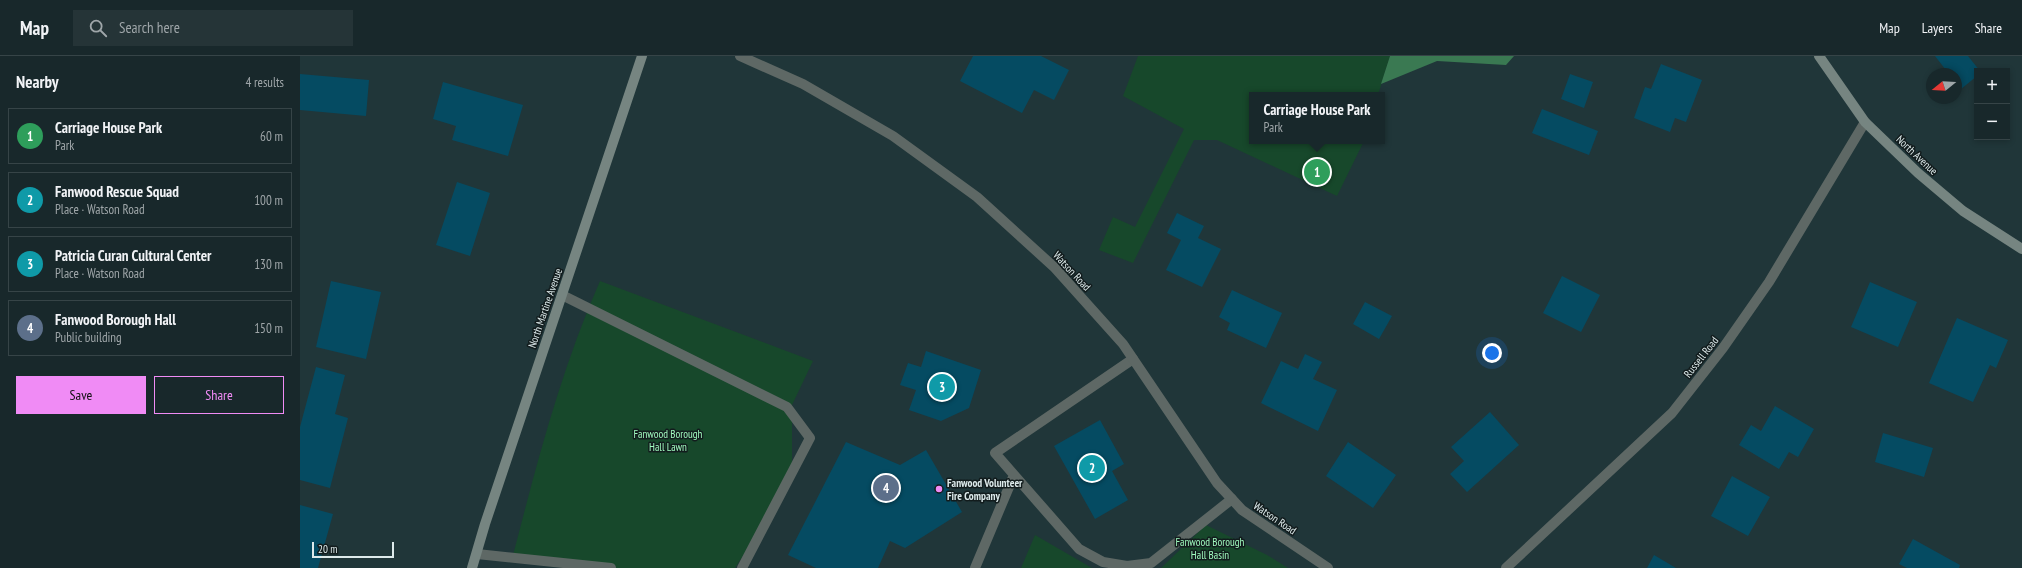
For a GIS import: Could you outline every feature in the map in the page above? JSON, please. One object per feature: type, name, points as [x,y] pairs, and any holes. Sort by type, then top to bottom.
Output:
[{"type":"main road","name":"North Martine Avenue","points":[[472,568],[487,516],[642,56]]},
{"type":"main road","name":"North Avenue","points":[[1819,56],[1865,122],[1918,173],[1953,202],[2022,249]]},
{"type":"street","name":"Watson Road","points":[[740,56],[803,84],[893,136],[977,197],[1054,267],[1123,344],[1217,483],[1242,510],[1328,568]]},
{"type":"street","name":"Russell Road","points":[[1506,568],[1672,413],[1724,348],[1769,282],[1865,122]]},
{"type":"street","points":[[562,295],[787,407],[810,438],[742,568]]},
{"type":"street","points":[[1133,359],[995,453],[1079,549],[1103,562],[1127,566],[1151,563],[1232,499]]},
{"type":"street","points":[[975,568],[1014,475]]},
{"type":"street","points":[[477,554],[611,568]]},
{"type":"green space","points":[[1138,56],[1390,56],[1379,92],[1249,92],[1249,144],[1363,144],[1337,196],[1217,140],[1194,140],[1133,263],[1099,250],[1113,217],[1135,227],[1184,129],[1123,96]]},
{"type":"green space","points":[[1390,56],[1514,56],[1506,65],[1437,61],[1381,84]]},
{"type":"green space","name":"Fanwood Borough Hall Lawn","points":[[600,281],[813,361],[792,405],[792,463],[748,548],[735,568],[565,568],[512,559],[550,418],[573,349]]},
{"type":"green space","name":"Fanwood Borough Hall Basin","points":[[1206,525],[1267,555],[1288,568],[1161,568]]},
{"type":"green space","points":[[1035,535],[1092,568],[1021,568]]},
{"type":"building","points":[[973,56],[1041,56],[1069,70],[1054,100],[1034,90],[1022,113],[960,81]]},
{"type":"building","points":[[1935,56],[1968,56],[1978,68],[1974,68],[1974,78],[1962,88],[1962,68],[1944,68]]},
{"type":"building","points":[[1661,64],[1702,80],[1686,122],[1675,118],[1670,132],[1634,118],[1645,87],[1651,89]]},
{"type":"building","points":[[300,74],[369,80],[366,116],[300,110]]},
{"type":"building","points":[[1570,74],[1593,82],[1584,108],[1561,99]]},
{"type":"building","points":[[443,82],[523,105],[508,156],[452,140],[456,126],[433,119]]},
{"type":"building","points":[[1542,109],[1598,131],[1589,155],[1532,133]]},
{"type":"building","points":[[457,182],[490,193],[470,256],[436,245]]},
{"type":"building","points":[[1177,213],[1204,226],[1198,238],[1221,249],[1202,287],[1166,270],[1181,240],[1167,233]]},
{"type":"building","points":[[1562,276],[1600,295],[1581,332],[1543,313]]},
{"type":"building","points":[[331,281],[381,292],[366,359],[316,347]]},
{"type":"building","points":[[1870,282],[1917,302],[1898,347],[1851,327]]},
{"type":"building","points":[[1232,290],[1282,313],[1266,348],[1227,330],[1230,323],[1219,317]]},
{"type":"building","points":[[1365,302],[1392,316],[1379,339],[1353,324]]},
{"type":"building","points":[[1957,318],[2008,340],[1996,368],[1990,365],[1973,402],[1929,383]]},
{"type":"building","points":[[926,351],[981,370],[969,408],[941,421],[909,410],[916,390],[900,385],[908,363],[921,367]]},
{"type":"building","points":[[1305,354],[1322,362],[1313,379],[1337,390],[1318,431],[1261,403],[1281,361],[1298,369]]},
{"type":"building","points":[[316,367],[345,375],[335,414],[348,418],[330,488],[300,480],[300,427]]},
{"type":"building","points":[[1775,406],[1814,429],[1798,457],[1789,452],[1779,469],[1739,445],[1751,425],[1761,431]]},
{"type":"building","points":[[1490,412],[1519,445],[1467,492],[1450,474],[1464,461],[1451,447]]},
{"type":"building","points":[[1100,420],[1124,464],[1112,471],[1128,500],[1095,519],[1054,446]]},
{"type":"building","points":[[1883,433],[1933,448],[1924,477],[1875,462]]},
{"type":"building","points":[[846,442],[900,465],[926,450],[962,512],[905,548],[890,541],[878,568],[816,568],[788,555]]},
{"type":"building","points":[[1348,442],[1396,475],[1373,508],[1326,476]]},
{"type":"building","points":[[1732,476],[1770,497],[1748,536],[1711,516]]},
{"type":"building","points":[[300,505],[333,514],[318,568],[300,568]]},
{"type":"building","points":[[1913,539],[1960,565],[1959,568],[1907,568],[1899,564]]},
{"type":"building","points":[[1654,555],[1676,568],[1647,568]]},
{"type":"place","name":"Carriage House Park","points":[[1317,172]]},
{"type":"place","name":"Patricia Curan Cultural Center","points":[[942,387]]},
{"type":"place","name":"Fanwood Rescue Squad","points":[[1092,468]]},
{"type":"place","name":"Fanwood Borough Hall","points":[[886,488]]},
{"type":"place","name":"Fanwood Volunteer Fire Company","points":[[939,489]]}]
